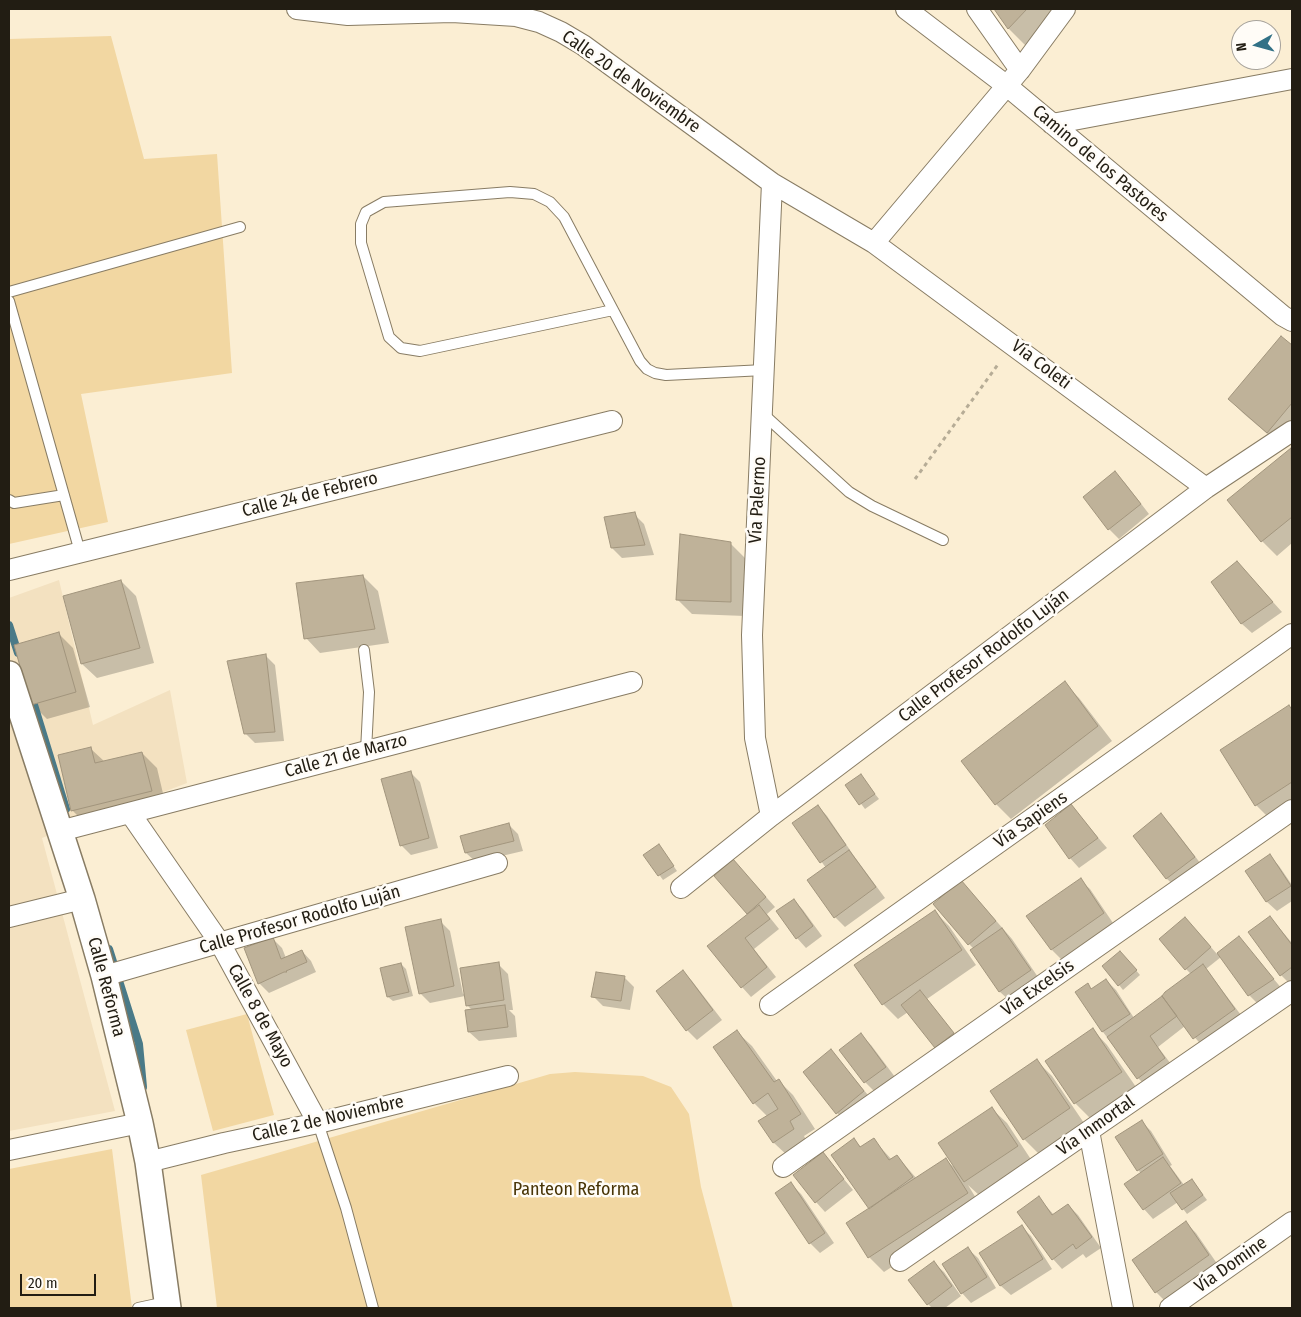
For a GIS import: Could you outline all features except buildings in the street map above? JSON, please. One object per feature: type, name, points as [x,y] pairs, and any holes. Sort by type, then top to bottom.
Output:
[{"type":"street","name":"Calle 20 de Noviembre","points":[[297,9],[348,15],[452,12],[516,16],[539,22],[583,45],[772,183],[874,243]]},
{"type":"street","name":"Camino de los Pastores","points":[[906,9],[1007,86],[1283,316],[1292,320]]},
{"type":"street","points":[[976,9],[1020,70]]},
{"type":"street","points":[[874,243],[1007,86],[1065,9]]},
{"type":"street","points":[[1052,124],[1292,80]]},
{"type":"street","name":"Vía Palermo","points":[[770,816],[756,738],[752,674],[752,635],[772,183]]},
{"type":"street","name":"Vía Coleti","points":[[874,243],[1206,488]]},
{"type":"street","name":"Calle 24 de Febrero","points":[[9,570],[612,421]]},
{"type":"street","name":"Calle Profesor Rodolfo Luján","points":[[681,888],[770,816],[1206,488],[1292,430]]},
{"type":"street","name":"Vía Sapiens","points":[[770,1005],[1292,634]]},
{"type":"street","name":"Calle Reforma","points":[[9,674],[82,899],[104,976],[148,1162],[168,1305]]},
{"type":"street","name":"Calle 21 de Marzo","points":[[60,831],[632,682]]},
{"type":"street","name":"Vía Excelsis","points":[[783,1167],[1292,810]]},
{"type":"street","name":"Calle 8 de Mayo","points":[[130,812],[220,943],[318,1123]]},
{"type":"street","name":"Calle Profesor Rodolfo Luján","points":[[104,976],[497,864]]},
{"type":"street","points":[[9,917],[82,899]]},
{"type":"street","name":"Vía Inmortal","points":[[900,1261],[1292,991]]},
{"type":"street","name":"Calle 2 de Noviembre","points":[[148,1162],[224,1143],[318,1123],[508,1076]]},
{"type":"street","points":[[9,1150],[140,1123]]},
{"type":"street","points":[[1089,1131],[1123,1308]]},
{"type":"street","name":"Vía Domine","points":[[1170,1308],[1292,1222]]},
{"type":"lane","points":[[613,310],[420,351],[401,348],[389,337],[361,243],[361,224],[366,212],[384,202],[510,192],[534,194],[550,202],[564,217],[640,361],[647,369],[666,375],[764,370]]},
{"type":"lane","points":[[9,292],[240,227]]},
{"type":"lane","points":[[9,301],[80,552]]},
{"type":"lane","points":[[762,412],[849,492],[872,506],[943,540]]},
{"type":"lane","points":[[9,500],[14,504],[64,495]]},
{"type":"lane","points":[[364,650],[369,692],[366,751]]},
{"type":"lane","points":[[318,1123],[346,1208],[373,1308]]},
{"type":"lane","points":[[138,1308],[168,1305]]},
{"type":"path","points":[[915,479],[1013,344]]},
{"type":"shaded area","points":[[59,580],[93,725],[170,690],[187,783],[42,838],[115,1111],[9,1131],[9,598]]},
{"type":"green space","points":[[111,36],[144,159],[217,154],[232,373],[81,394],[108,522],[9,544],[9,39]]},
{"type":"green space","points":[[247,1014],[274,1115],[213,1131],[186,1030]]},
{"type":"green space","name":"Panteon Reforma","points":[[575,1072],[643,1076],[671,1087],[689,1114],[701,1187],[733,1308],[217,1308],[201,1175],[550,1074]]},
{"type":"green space","points":[[112,1149],[132,1308],[9,1308],[9,1169]]},
{"type":"waterway","points":[[9,625],[18,653]]},
{"type":"waterway","points":[[31,695],[66,809]]},
{"type":"waterway","points":[[109,949],[139,1044],[143,1087]]}]
